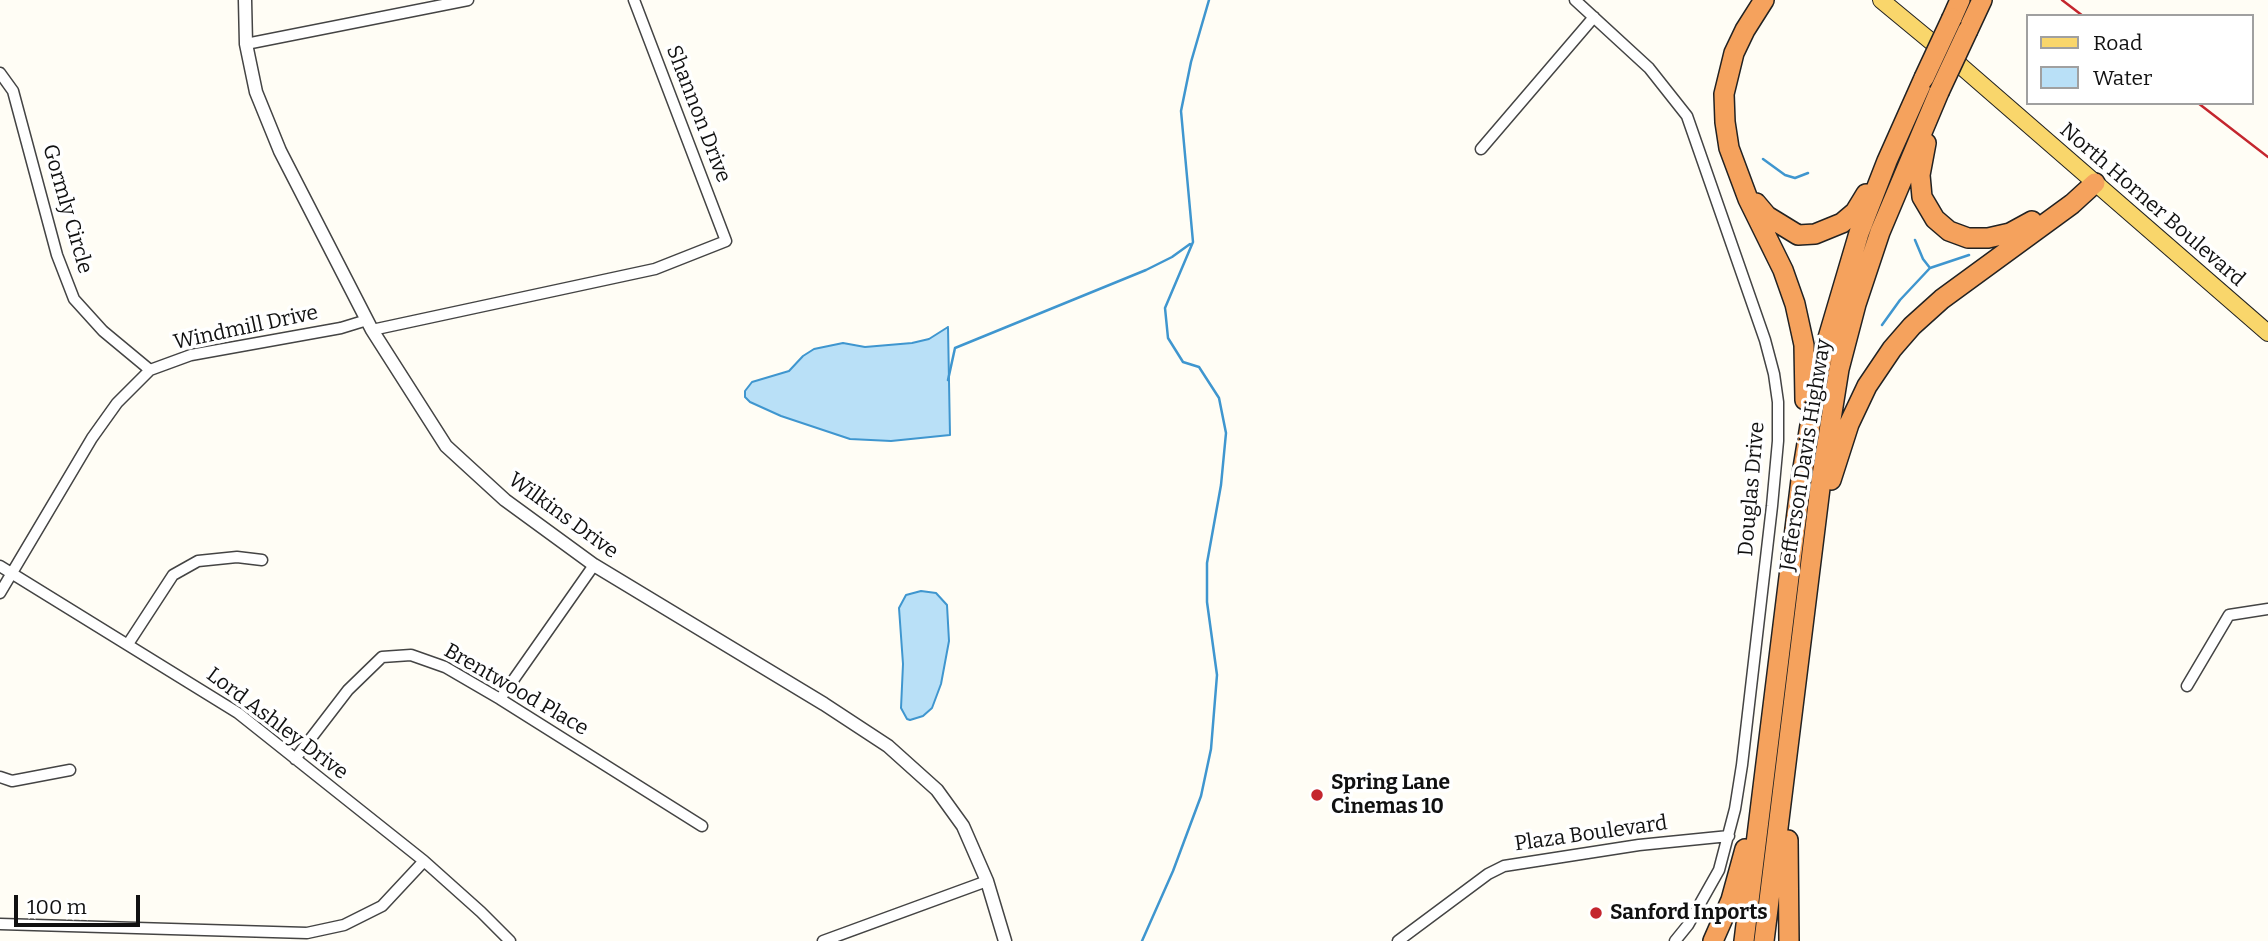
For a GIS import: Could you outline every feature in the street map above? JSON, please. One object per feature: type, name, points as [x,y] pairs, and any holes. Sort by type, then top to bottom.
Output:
[{"type":"highway","points":[[1764,0],[1734,53],[1724,94],[1726,135],[1748,199],[1783,270],[1795,304],[1804,345],[1804,404],[1808,432]]},
{"type":"highway","name":"Jefferson Davis Highway","points":[[1744,941],[1808,432],[1820,365],[1859,233],[1903,126],[1960,0]]},
{"type":"highway","name":"Jefferson Davis Highway","points":[[1764,941],[1831,413],[1856,304],[1888,211],[1982,0]]},
{"type":"highway","points":[[1926,123],[1927,139],[1920,175],[1922,197],[1935,219],[1950,231],[1968,238],[1988,238],[2010,233],[2029,224],[2090,179]]},
{"type":"highway","points":[[1742,182],[1760,209],[1779,225],[1798,235],[1815,234],[1842,223],[1855,212],[1881,157],[1903,126]]},
{"type":"highway","points":[[1816,524],[1826,503],[1849,424],[1867,386],[1892,349],[1912,326],[1942,299],[2072,204],[2090,179]]},
{"type":"highway","points":[[1788,752],[1789,941]]},
{"type":"highway","points":[[1713,941],[1731,900],[1751,820],[1761,802]]},
{"type":"main road","name":"North Horner Boulevard","points":[[1881,0],[2268,333]]},
{"type":"street","name":"Wilkins Drive","points":[[245,0],[246,44],[256,92],[280,151],[370,325],[446,446],[505,500],[594,565],[824,704],[888,746],[937,790],[963,826],[987,881],[1006,941]]},
{"type":"street","points":[[246,44],[468,0]]},
{"type":"street","name":"Shannon Drive","points":[[635,0],[726,242]]},
{"type":"street","name":"Douglas Drive","points":[[1575,0],[1649,68],[1687,116],[1747,286],[1774,374],[1779,422],[1742,765],[1729,836],[1719,870],[1688,925],[1675,941]]},
{"type":"street","points":[[1481,149],[1594,17]]},
{"type":"street","name":"Gormly Circle","points":[[0,73],[13,91],[57,255],[74,299],[103,331],[150,370]]},
{"type":"street","name":"Windmill Drive","points":[[0,593],[92,438],[117,403],[150,370],[191,355],[370,325],[655,269],[726,242]]},
{"type":"street","points":[[128,644],[173,575],[198,561],[237,557],[262,560]]},
{"type":"street","points":[[500,699],[594,565]]},
{"type":"street","name":"Lord Ashley Drive","points":[[0,566],[238,713],[424,862],[510,941]]},
{"type":"street","points":[[2187,686],[2229,615],[2268,609]]},
{"type":"street","name":"Brentwood Place","points":[[295,759],[348,690],[382,657],[411,655],[445,667],[500,699],[702,826]]},
{"type":"street","points":[[0,777],[12,781],[70,770]]},
{"type":"street","name":"Plaza Boulevard","points":[[1398,941],[1488,874],[1504,866],[1639,845],[1729,836]]},
{"type":"street","points":[[0,924],[145,935],[307,933],[344,925],[382,906],[424,862]]},
{"type":"street","points":[[823,941],[987,881]]},
{"type":"water","points":[[948,327],[950,435],[891,441],[850,439],[781,416],[745,397],[745,391],[752,382],[789,371],[814,349],[843,343],[865,347],[912,343],[929,339]]},
{"type":"water","points":[[921,591],[936,593],[947,605],[949,641],[941,684],[932,708],[923,716],[910,720],[901,708],[903,664],[899,608],[906,595]]},
{"type":"waterway","points":[[1142,941],[1173,871],[1201,796],[1211,749],[1217,675],[1207,602],[1207,563],[1221,485],[1226,433],[1219,398],[1199,367],[1183,362],[1168,338],[1165,308],[1193,242],[1181,111],[1191,62],[1209,0]]},
{"type":"waterway","points":[[1763,159],[1785,175],[1795,178],[1808,173]]},
{"type":"waterway","points":[[1915,240],[1930,268]]},
{"type":"waterway","points":[[948,380],[955,348],[1146,270],[1190,244]]},
{"type":"waterway","points":[[1882,325],[1900,300],[1930,268],[1969,255]]},
{"type":"railway","points":[[2062,0],[2080,14]]},
{"type":"railway","points":[[2201,105],[2268,157]]},
{"type":"place","name":"Spring Lane Cinemas 10","points":[[1317,795]]},
{"type":"place","name":"Sanford Inports","points":[[1596,913]]}]
